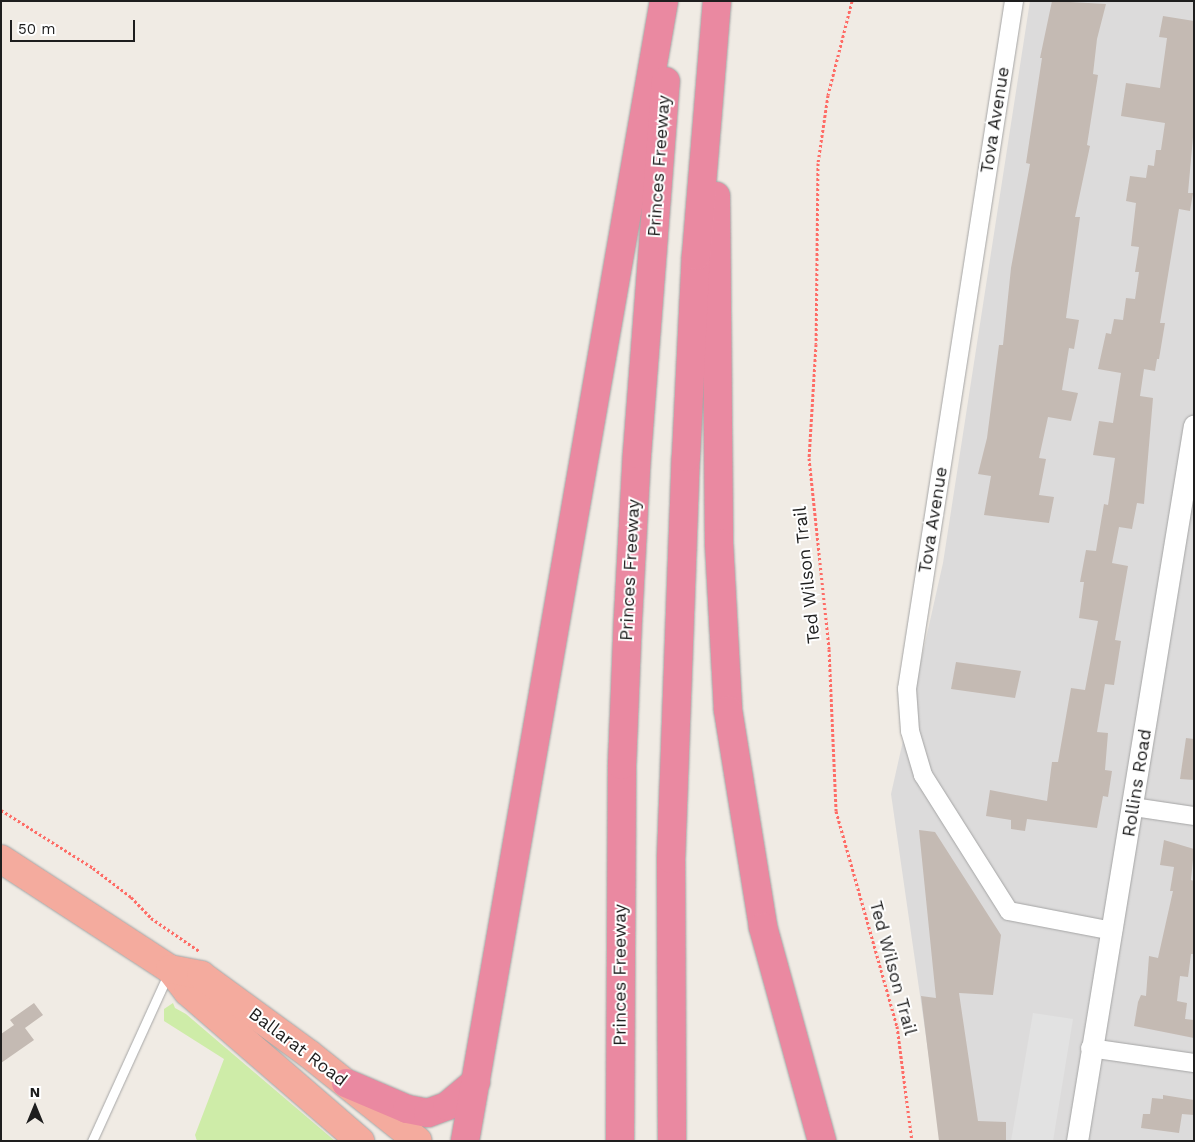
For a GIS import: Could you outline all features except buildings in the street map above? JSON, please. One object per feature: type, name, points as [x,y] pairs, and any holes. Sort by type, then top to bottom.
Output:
[{"type":"highway","points":[[466,1141],[664,1]]},
{"type":"highway","name":"Princes Freeway","points":[[620,1141],[622,825],[628,618],[636,454],[672,1]]},
{"type":"highway","points":[[672,1141],[671,859],[695,266],[717,1]]},
{"type":"highway","points":[[711,69],[718,252],[719,543],[728,710],[763,927],[820,1137]]},
{"type":"highway","name":"Ballarat Road","points":[[1,859],[170,969],[188,992],[360,1141]]},
{"type":"highway","name":"Ballarat Road","points":[[170,969],[202,975],[346,1083],[418,1141]]},
{"type":"highway","points":[[346,1083],[407,1109],[428,1113],[447,1106],[476,1082]]},
{"type":"street","name":"Tova Avenue","points":[[1014,1],[907,689],[910,731],[922,775],[1009,911],[1113,931]]},
{"type":"street","name":"Rollins Road","points":[[1077,1141],[1090,1048],[1113,931],[1194,425]]},
{"type":"street","points":[[1133,807],[1194,816]]},
{"type":"street","points":[[1090,1048],[1194,1063]]},
{"type":"lane","points":[[92,1141],[170,969]]},
{"type":"path","name":"Ted Wilson Trail","points":[[852,1],[828,95],[818,163],[816,344],[809,458],[829,649],[836,811],[897,1026],[912,1141]]},
{"type":"shaded area","points":[[1030,1],[1194,1],[1194,1141],[941,1141],[891,794],[943,563]]},
{"type":"shaded area","points":[[1033,1013],[1073,1019],[1053,1141],[1011,1141]]},
{"type":"green space","points":[[173,1003],[175,1008],[186,1014],[335,1141],[197,1141],[195,1135],[224,1059],[164,1021],[164,1009]]}]
